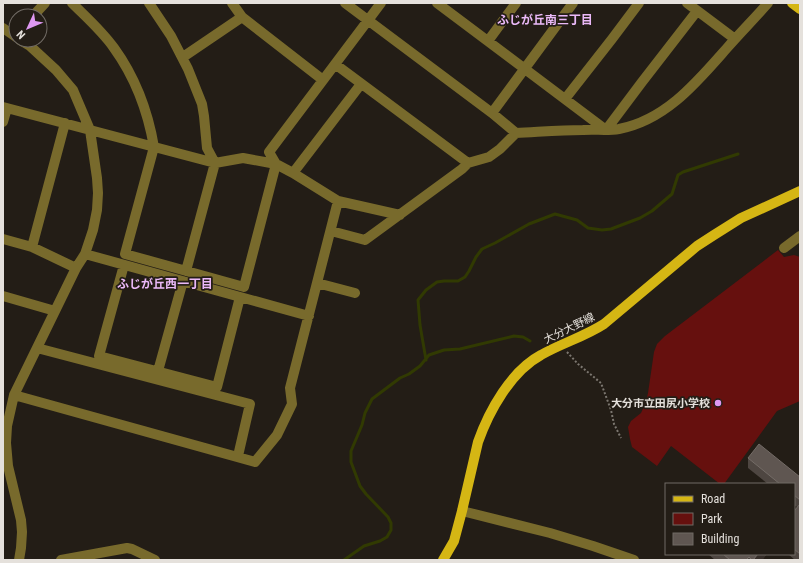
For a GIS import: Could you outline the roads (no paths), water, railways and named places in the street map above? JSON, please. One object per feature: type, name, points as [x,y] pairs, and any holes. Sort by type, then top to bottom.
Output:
[{"type":"main road","points":[[792,3],[800,9]]},
{"type":"main road","name":"大分大野線","points":[[443,560],[454,540],[478,442],[485,424],[510,382],[523,367],[541,354],[592,332],[604,324],[697,246],[730,224],[800,191]]},
{"type":"street","points":[[72,3],[114,48],[127,69],[141,97],[152,134],[154,147],[125,254],[244,287],[276,164],[269,152],[381,3]]},
{"type":"street","points":[[149,3],[183,57],[198,91],[204,116],[207,148],[215,163],[186,271]]},
{"type":"street","points":[[232,3],[242,17],[323,80]]},
{"type":"street","points":[[345,3],[492,113],[516,133]]},
{"type":"street","points":[[437,3],[450,7],[488,41],[606,130]]},
{"type":"street","points":[[488,41],[516,3]]},
{"type":"street","points":[[492,113],[573,3]]},
{"type":"street","points":[[565,99],[612,40],[639,3]]},
{"type":"street","points":[[687,3],[735,39]]},
{"type":"street","points":[[331,231],[365,240],[462,169],[468,163],[489,157],[500,149],[516,133],[606,130],[619,129],[639,124],[661,112],[698,81],[768,3]]},
{"type":"street","points":[[606,130],[697,11]]},
{"type":"street","points":[[183,57],[242,17]]},
{"type":"street","points":[[19,560],[22,532],[21,520],[8,466],[6,443],[7,426],[14,396],[76,268],[85,254],[93,230],[97,210],[98,193],[90,130],[73,90],[56,70],[32,48]]},
{"type":"street","points":[[334,64],[468,163]]},
{"type":"street","points":[[293,173],[361,84]]},
{"type":"street","points":[[3,122],[5,107],[215,163],[242,158],[276,164],[338,201],[400,215]]},
{"type":"street","points":[[32,247],[65,123]]},
{"type":"street","points":[[14,396],[256,462],[277,435],[292,404],[290,388],[338,201]]},
{"type":"street","points":[[784,248],[800,236]]},
{"type":"street","points":[[3,239],[32,247],[76,268]]},
{"type":"street","points":[[85,254],[309,316]]},
{"type":"street","points":[[124,265],[99,356],[216,386],[240,297]]},
{"type":"street","points":[[158,371],[183,281]]},
{"type":"street","points":[[317,283],[355,293]]},
{"type":"street","points":[[3,296],[55,311]]},
{"type":"street","points":[[37,348],[250,404],[238,456]]},
{"type":"street","points":[[462,511],[550,534],[606,555],[634,560]]},
{"type":"street","points":[[61,560],[127,548],[155,560]]},
{"type":"waterway","points":[[426,360],[420,325],[418,300],[426,290],[437,282],[458,281],[465,277],[482,249],[529,224],[555,214],[577,220],[588,228],[602,230],[611,229],[640,218],[652,211],[672,194],[678,175],[683,172],[738,154]]},
{"type":"waterway","points":[[344,560],[364,546],[387,537],[391,530],[391,523],[388,517],[360,486],[351,462],[351,451],[362,425],[365,413],[372,399],[400,378],[409,374],[420,366],[429,355],[444,350],[460,349],[514,336],[523,337],[530,341]]},
{"type":"place","name":"大分市立田尻小学校","points":[[718,403]]},
{"type":"district","name":"ふじが丘南三丁目","points":[[545,20]]},
{"type":"district","name":"ふじが丘西一丁目","points":[[165,284]]}]
